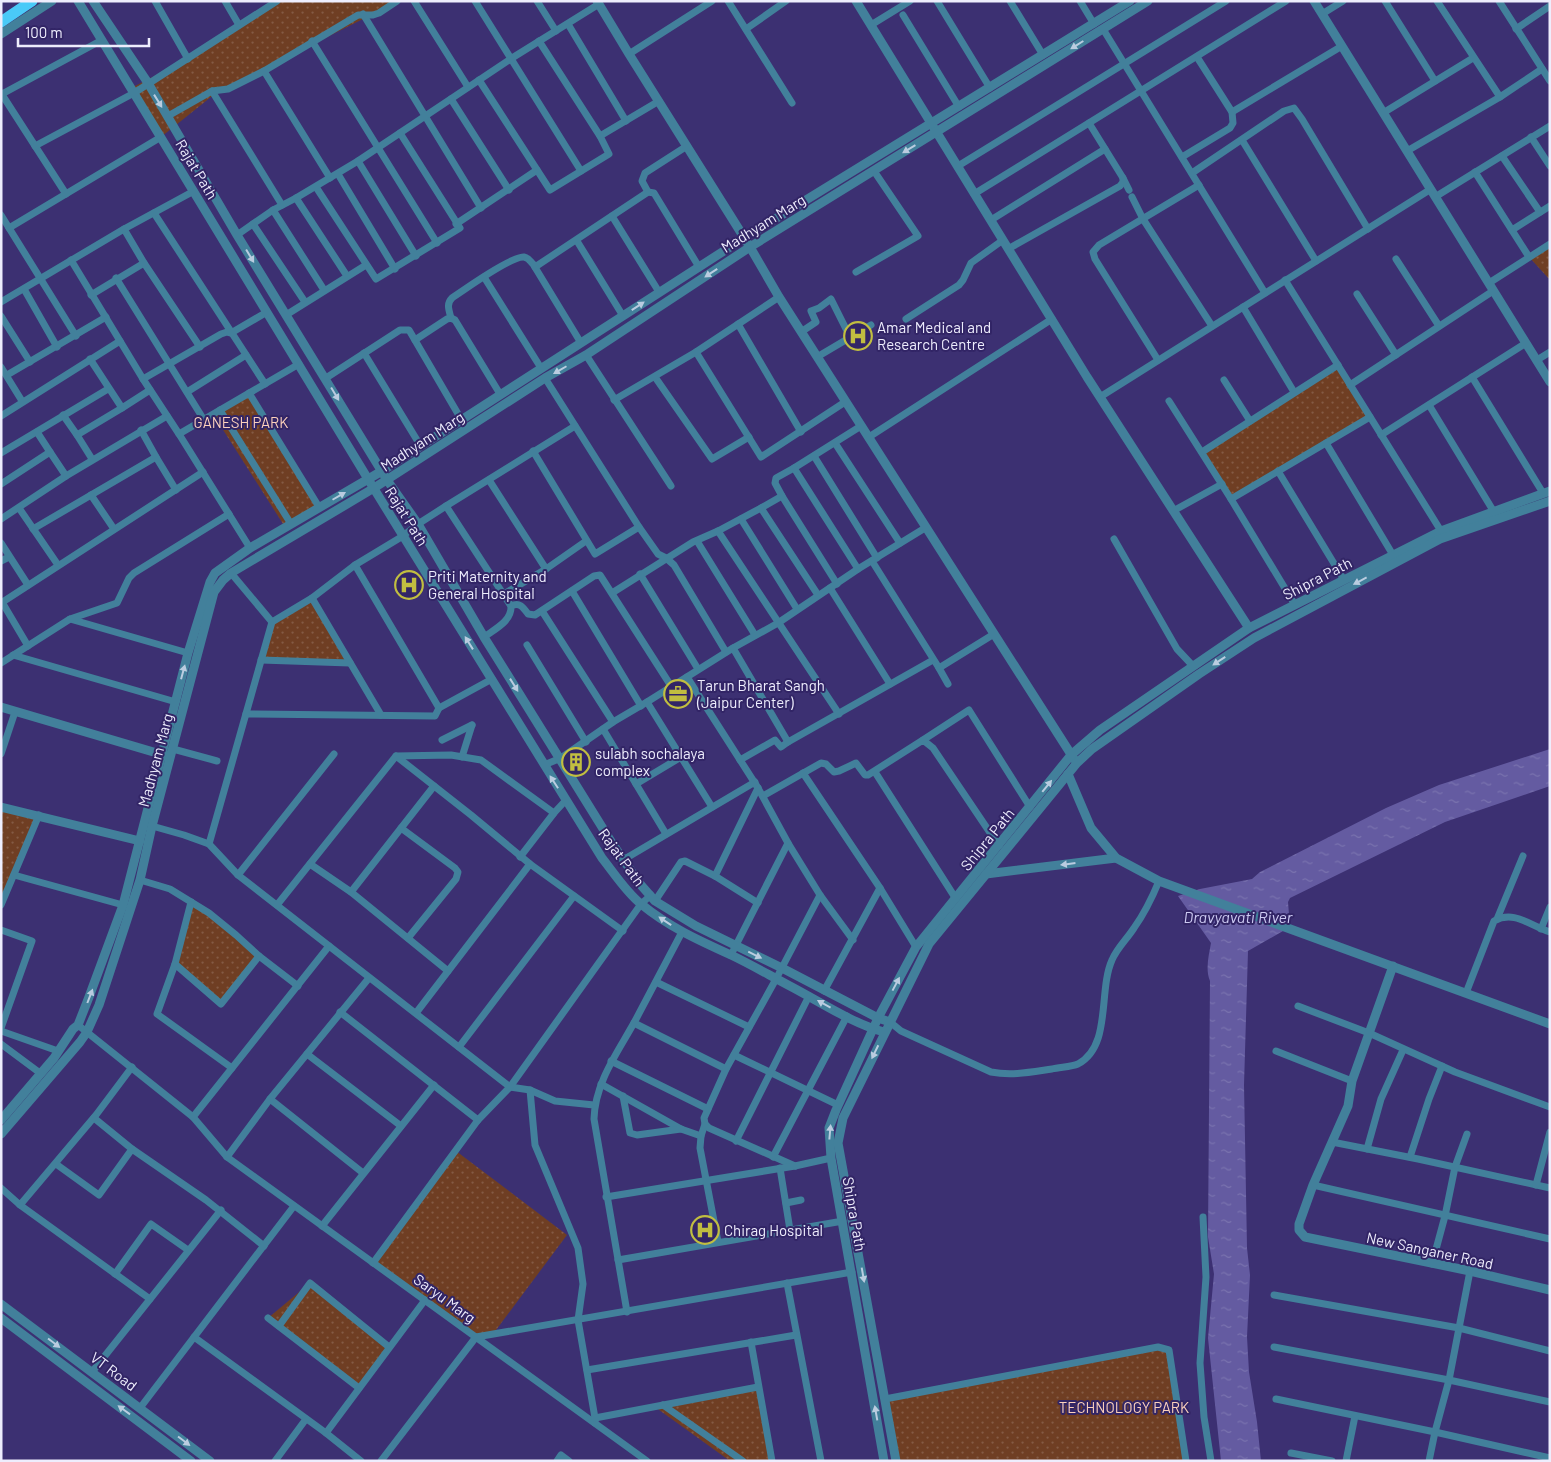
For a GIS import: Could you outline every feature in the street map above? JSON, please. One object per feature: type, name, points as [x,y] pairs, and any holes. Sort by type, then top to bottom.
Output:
[{"type":"highway","points":[[1,22],[32,1]]},
{"type":"street","points":[[1,34],[52,1]]},
{"type":"street","name":"Rajat Path","points":[[78,1],[368,479],[602,858],[632,896],[682,932],[731,955],[873,1029],[884,1032]]},
{"type":"street","name":"Rajat Path","points":[[94,1],[168,116],[237,235],[387,480],[418,524],[484,636],[623,860],[640,884],[653,898],[696,926],[878,1018],[890,1022]]},
{"type":"street","points":[[155,1],[188,59]]},
{"type":"street","points":[[225,1],[239,25]]},
{"type":"street","points":[[35,146],[134,93],[277,1]]},
{"type":"street","points":[[168,116],[212,92],[228,89],[264,71],[358,15],[379,13],[397,1]]},
{"type":"street","points":[[414,1],[468,87]]},
{"type":"street","points":[[475,1],[581,171]]},
{"type":"street","points":[[537,1],[556,31]]},
{"type":"street","points":[[629,54],[712,1]]},
{"type":"street","points":[[728,1],[792,103]]},
{"type":"street","points":[[746,29],[786,1]]},
{"type":"street","points":[[856,1],[1100,397],[1249,628]]},
{"type":"street","points":[[871,25],[910,1]]},
{"type":"street","points":[[937,1],[990,88]]},
{"type":"street","points":[[1010,1],[1043,55]]},
{"type":"street","points":[[1080,1],[1094,24]]},
{"type":"street","name":"Madhyam Marg","points":[[1,1120],[78,1025],[123,905],[140,842],[169,754],[176,702],[188,653],[210,582],[215,573],[250,548],[382,471],[744,238],[1130,1]]},
{"type":"street","name":"Madhyam Marg","points":[[1,1134],[80,1042],[87,1032],[99,1005],[140,880],[169,754],[214,592],[223,580],[231,573],[387,480],[545,378],[586,355],[750,247],[1148,1]]},
{"type":"street","points":[[958,166],[1226,1]]},
{"type":"street","points":[[974,194],[1286,1]]},
{"type":"street","points":[[1314,1],[1550,382]]},
{"type":"street","points":[[1322,14],[1343,1]]},
{"type":"street","points":[[1385,1],[1435,81]]},
{"type":"street","points":[[1437,1],[1500,97]]},
{"type":"street","points":[[1499,1],[1550,81]]},
{"type":"street","points":[[1516,28],[1548,7],[1541,1]]},
{"type":"street","points":[[237,235],[273,210],[338,174],[598,3],[845,402],[1077,763]]},
{"type":"street","points":[[363,14],[482,208]]},
{"type":"street","points":[[903,15],[959,107]]},
{"type":"street","points":[[568,24],[626,121]]},
{"type":"street","points":[[1103,29],[1266,293]]},
{"type":"street","points":[[66,194],[2,93],[102,40]]},
{"type":"street","points":[[312,41],[437,243]]},
{"type":"street","points":[[479,80],[550,190],[609,154],[600,136],[539,41]]},
{"type":"street","points":[[1232,112],[1342,46]]},
{"type":"street","points":[[1182,157],[1230,128],[1233,123],[1232,112],[1197,56]]},
{"type":"street","points":[[1383,113],[1473,58]]},
{"type":"street","points":[[1407,151],[1500,97],[1542,69]]},
{"type":"street","points":[[264,71],[330,178]]},
{"type":"street","points":[[212,92],[282,205]]},
{"type":"street","points":[[451,99],[509,190]]},
{"type":"street","points":[[600,136],[659,101]]},
{"type":"street","points":[[1192,173],[1284,111],[1290,109],[1297,110],[1368,229]]},
{"type":"street","points":[[1089,123],[1123,178],[1143,219],[1212,326]]},
{"type":"street","points":[[1100,397],[1368,229],[1475,172],[1550,126]]},
{"type":"street","points":[[316,187],[376,279],[437,243],[460,228],[400,133]]},
{"type":"street","points":[[9,228],[160,136]]},
{"type":"street","points":[[1531,138],[1550,166]]},
{"type":"street","points":[[1242,140],[1316,261]]},
{"type":"street","points":[[648,192],[642,181],[645,173],[687,146]]},
{"type":"street","points":[[991,220],[1105,149]]},
{"type":"street","points":[[1502,156],[1540,212]]},
{"type":"street","points":[[358,161],[416,256]]},
{"type":"street","points":[[456,224],[537,170]]},
{"type":"street","points":[[856,272],[918,236],[874,170]]},
{"type":"street","points":[[1475,172],[1529,257]]},
{"type":"street","points":[[338,174],[395,269]]},
{"type":"street","points":[[1008,249],[1120,186],[1123,178]]},
{"type":"street","points":[[1158,360],[1093,255],[1095,248],[1199,185]]},
{"type":"street","points":[[1,302],[124,229],[194,191]]},
{"type":"street","points":[[535,267],[577,241],[648,192],[654,193],[699,268]]},
{"type":"street","points":[[296,198],[347,276]]},
{"type":"street","points":[[1512,230],[1550,206]]},
{"type":"street","points":[[273,210],[324,290]]},
{"type":"street","points":[[154,213],[265,384]]},
{"type":"street","points":[[1,215],[76,336]]},
{"type":"street","points":[[612,216],[660,292]]},
{"type":"street","points":[[253,224],[305,302]]},
{"type":"street","points":[[124,229],[144,263],[200,347]]},
{"type":"street","points":[[906,320],[959,285],[971,263],[1003,240]]},
{"type":"street","points":[[577,241],[623,316]]},
{"type":"street","points":[[1350,385],[1439,326],[1529,257],[1550,244]]},
{"type":"street","points":[[500,394],[455,320],[451,318],[448,302],[484,277],[517,258],[528,258],[581,343]]},
{"type":"street","points":[[1396,259],[1439,326]]},
{"type":"street","points":[[72,260],[91,295],[250,548]]},
{"type":"street","points":[[91,295],[116,278],[144,263]]},
{"type":"street","points":[[286,315],[366,265]]},
{"type":"street","points":[[484,277],[541,368]]},
{"type":"street","points":[[116,278],[204,420]]},
{"type":"street","points":[[1285,280],[1441,531]]},
{"type":"street","points":[[24,289],[57,347]]},
{"type":"street","points":[[1356,294],[1396,355]]},
{"type":"street","points":[[614,400],[696,352],[779,297]]},
{"type":"street","points":[[801,332],[816,322],[811,311],[819,308],[831,299],[850,337]]},
{"type":"street","points":[[1243,307],[1294,392]]},
{"type":"street","points":[[143,379],[221,334],[231,333],[267,312]]},
{"type":"street","points":[[1,316],[30,362]]},
{"type":"street","points":[[7,376],[106,317]]},
{"type":"street","points":[[415,340],[451,318]]},
{"type":"street","points":[[869,437],[1052,320]]},
{"type":"street","points":[[738,324],[801,432]]},
{"type":"street","points":[[817,357],[871,325]]},
{"type":"street","points":[[326,378],[400,330],[409,330],[461,420]]},
{"type":"street","points":[[1,416],[120,340]]},
{"type":"street","points":[[1381,435],[1526,343]]},
{"type":"street","points":[[696,352],[761,457],[845,402]]},
{"type":"street","points":[[1536,360],[1550,352]]},
{"type":"street","points":[[364,353],[420,445]]},
{"type":"street","points":[[187,392],[246,355]]},
{"type":"street","points":[[586,355],[671,486]]},
{"type":"street","points":[[90,359],[122,408]]},
{"type":"street","points":[[179,434],[298,364]]},
{"type":"street","points":[[1202,452],[1338,365]]},
{"type":"street","points":[[1,367],[22,401]]},
{"type":"street","points":[[655,377],[712,459],[749,437]]},
{"type":"street","points":[[1472,377],[1546,492]]},
{"type":"street","points":[[545,378],[639,527],[658,554],[674,565],[788,742]]},
{"type":"street","points":[[1224,380],[1250,421]]},
{"type":"street","points":[[1,453],[108,389]]},
{"type":"street","points":[[77,435],[150,390]]},
{"type":"street","points":[[249,393],[319,507]]},
{"type":"street","points":[[1169,401],[1295,605]]},
{"type":"street","points":[[1429,405],[1494,512]]},
{"type":"street","points":[[220,410],[291,524]]},
{"type":"street","points":[[63,415],[92,459]]},
{"type":"street","points":[[1,519],[92,459],[167,416]]},
{"type":"street","points":[[1231,499],[1370,417]]},
{"type":"street","points":[[209,844],[272,622],[312,598],[354,565],[403,536],[446,506],[575,426]]},
{"type":"street","points":[[861,426],[774,480],[890,684]]},
{"type":"street","points":[[141,430],[176,490]]},
{"type":"street","points":[[37,432],[66,476]]},
{"type":"street","points":[[835,443],[900,543]]},
{"type":"street","points":[[1326,443],[1393,556]]},
{"type":"street","points":[[533,451],[595,554],[639,527]]},
{"type":"street","points":[[1,484],[50,452]]},
{"type":"street","points":[[814,456],[948,684]]},
{"type":"street","points":[[33,529],[156,457]]},
{"type":"street","points":[[794,468],[858,569]]},
{"type":"street","points":[[1278,471],[1344,580]]},
{"type":"street","points":[[28,646],[1,603],[203,472]]},
{"type":"street","points":[[489,480],[546,569]]},
{"type":"street","points":[[1173,511],[1222,484]]},
{"type":"street","name":"Shipra Path","points":[[884,1461],[831,1158],[829,1128],[878,1018],[916,947],[1071,756],[1100,730],[1249,628],[1441,531],[1546,492]]},
{"type":"street","points":[[91,495],[114,529]]},
{"type":"street","points":[[612,593],[666,558],[782,496]]},
{"type":"street","name":"Shipra Path","points":[[896,1461],[838,1143],[843,1118],[929,944],[1077,763],[1092,749],[1254,638],[1440,539],[1550,501]]},
{"type":"street","points":[[446,506],[511,606],[511,612],[507,620],[484,636]]},
{"type":"street","points":[[18,508],[58,565]]},
{"type":"street","points":[[761,508],[818,595]]},
{"type":"street","points":[[1,663],[70,619],[117,603],[128,578],[134,573],[229,514]]},
{"type":"street","points":[[741,519],[797,609]]},
{"type":"street","points":[[544,765],[560,758],[586,742],[613,722],[729,650],[778,623],[858,569],[926,528]]},
{"type":"street","points":[[718,531],[839,714]]},
{"type":"street","points":[[1114,539],[1178,649],[1193,666]]},
{"type":"street","points":[[504,594],[546,569],[586,541]]},
{"type":"street","points":[[697,541],[755,635]]},
{"type":"street","points":[[1,543],[28,585]]},
{"type":"street","points":[[1,561],[9,557]]},
{"type":"street","points":[[354,565],[439,708]]},
{"type":"street","points":[[231,573],[272,622]]},
{"type":"street","points":[[640,574],[698,669]]},
{"type":"street","points":[[511,606],[520,604],[528,614],[532,615],[542,611],[597,575],[602,578],[671,686]]},
{"type":"street","points":[[572,591],[644,704],[681,757],[712,808]]},
{"type":"street","points":[[312,598],[381,715]]},
{"type":"street","points":[[542,611],[613,722]]},
{"type":"street","points":[[70,619],[188,653]]},
{"type":"street","points":[[938,668],[994,634]]},
{"type":"street","points":[[527,645],[586,742]]},
{"type":"street","points":[[13,655],[176,702]]},
{"type":"street","points":[[261,660],[350,663]]},
{"type":"street","points":[[740,760],[775,740],[781,747],[933,660]]},
{"type":"street","points":[[687,676],[757,785],[788,843],[820,895],[853,940]]},
{"type":"street","points":[[246,714],[435,716],[439,708],[492,679]]},
{"type":"street","points":[[1,707],[169,754],[217,761]]},
{"type":"street","points":[[763,796],[824,763],[834,772],[855,763],[858,764],[864,775],[875,772],[969,710],[1030,807]]},
{"type":"street","points":[[1,754],[15,712]]},
{"type":"street","points":[[442,740],[472,726],[462,756]]},
{"type":"street","points":[[603,729],[666,834]]},
{"type":"street","points":[[923,740],[933,748],[999,846]]},
{"type":"street","points":[[238,875],[334,754]]},
{"type":"street","points":[[277,905],[396,756],[451,754],[481,760],[554,813]]},
{"type":"street","points":[[396,756],[520,857],[623,931]]},
{"type":"street","points":[[636,784],[681,757]]},
{"type":"street","points":[[875,772],[956,899]]},
{"type":"street","points":[[803,773],[880,888],[916,947]]},
{"type":"street","points":[[1068,774],[1091,828],[1116,858],[1164,883],[1550,1024]]},
{"type":"street","points":[[623,860],[712,808],[757,785]]},
{"type":"street","points":[[715,876],[757,785]]},
{"type":"street","points":[[351,892],[434,786]]},
{"type":"street","points":[[520,857],[566,800]]},
{"type":"street","points":[[1,807],[140,842]]},
{"type":"street","points":[[1,905],[39,816]]},
{"type":"street","points":[[152,826],[209,844],[238,875],[510,1087],[530,1090],[555,1101],[594,1105]]},
{"type":"street","points":[[401,828],[455,868],[458,876],[408,938]]},
{"type":"street","points":[[731,955],[788,843]]},
{"type":"street","points":[[1466,993],[1522,856]]},
{"type":"street","points":[[986,874],[1116,858]]},
{"type":"street","points":[[373,1263],[478,1120],[510,1087],[641,904],[653,898],[682,861],[715,876],[758,903]]},
{"type":"street","points":[[310,864],[351,892],[448,971]]},
{"type":"street","points":[[416,1013],[530,864]]},
{"type":"street","points":[[14,875],[123,905]]},
{"type":"street","points":[[140,880],[170,889],[191,902],[222,924],[298,986]]},
{"type":"street","points":[[890,1022],[901,1031],[991,1072],[1006,1075],[1021,1074],[1077,1064],[1091,1054],[1098,1042],[1102,1024],[1106,975],[1113,957],[1164,883]]},
{"type":"street","points":[[824,991],[880,888]]},
{"type":"street","points":[[718,1242],[700,1148],[704,1118],[726,1069],[820,895]]},
{"type":"street","points":[[459,1047],[574,896]]},
{"type":"street","points":[[191,902],[175,964],[157,1014],[232,1068]]},
{"type":"street","points":[[1541,929],[1550,907]]},
{"type":"street","points":[[1497,919],[1503,916],[1512,916],[1550,932]]},
{"type":"street","points":[[1,930],[32,941],[1,1029],[58,1051]]},
{"type":"street","points":[[627,1312],[606,1197],[594,1119],[594,1105],[611,1061],[682,932]]},
{"type":"street","points":[[193,1117],[329,946]]},
{"type":"street","points":[[175,964],[221,1004],[259,956]]},
{"type":"street","points":[[1393,966],[1352,1081],[1348,1106],[1313,1185],[1550,1239]]},
{"type":"street","points":[[227,1157],[270,1099],[369,978]]},
{"type":"street","points":[[656,982],[750,1027]]},
{"type":"street","points":[[736,1141],[809,996]]},
{"type":"street","points":[[1298,1006],[1368,1033],[1442,1066],[1550,1107]]},
{"type":"street","points":[[340,1012],[478,1120]]},
{"type":"street","points":[[773,1156],[847,1016]]},
{"type":"street","points":[[634,1022],[726,1069]]},
{"type":"street","name":"Saryu Marg","points":[[78,1025],[193,1117],[227,1157],[476,1337],[595,1420],[647,1461]]},
{"type":"street","points":[[884,1032],[901,1031]]},
{"type":"street","points":[[1,1044],[40,1073]]},
{"type":"street","points":[[1368,1149],[1381,1099],[1403,1050]]},
{"type":"street","points":[[1276,1051],[1352,1081]]},
{"type":"street","points":[[307,1054],[401,1126]]},
{"type":"street","points":[[734,1055],[838,1105]]},
{"type":"street","points":[[611,1061],[708,1110]]},
{"type":"street","points":[[1410,1157],[1442,1066]]},
{"type":"street","points":[[20,1204],[94,1118],[132,1067]]},
{"type":"street","points":[[602,1084],[680,1129],[701,1136]]},
{"type":"street","points":[[322,1226],[434,1085]]},
{"type":"street","points":[[530,1090],[535,1146],[578,1248],[583,1284],[578,1320],[595,1420],[758,1387]]},
{"type":"street","points":[[623,1096],[630,1133],[637,1135],[680,1129]]},
{"type":"street","points":[[270,1099],[363,1173]]},
{"type":"street","points":[[94,1118],[132,1149],[221,1210],[264,1246]]},
{"type":"street","points":[[704,1124],[708,1128],[736,1141],[795,1166]]},
{"type":"street","points":[[1536,1185],[1550,1132]]},
{"type":"street","points":[[1432,1264],[1445,1216],[1455,1167],[1466,1134]]},
{"type":"street","points":[[1332,1142],[1550,1188]]},
{"type":"street","points":[[56,1164],[99,1194],[132,1149]]},
{"type":"street","points":[[606,1197],[795,1166],[831,1158]]},
{"type":"street","points":[[780,1168],[790,1230]]},
{"type":"street","name":"New Sanganer Road","points":[[1313,1185],[1299,1224],[1299,1230],[1304,1237],[1470,1271],[1550,1290]]},
{"type":"street","points":[[1,1188],[150,1299]]},
{"type":"street","points":[[786,1203],[801,1200]]},
{"type":"street","points":[[140,1408],[294,1206]]},
{"type":"street","points":[[92,1372],[221,1210]]},
{"type":"street","points":[[1203,1216],[1206,1277],[1200,1363],[1204,1417],[1211,1461]]},
{"type":"street","points":[[618,1260],[843,1221]]},
{"type":"street","points":[[115,1274],[151,1224],[188,1250]]},
{"type":"street","points":[[1429,1461],[1449,1380],[1470,1271]]},
{"type":"street","points":[[381,1461],[476,1337],[852,1272]]},
{"type":"street","points":[[279,1326],[310,1283],[389,1347]]},
{"type":"street","points":[[787,1283],[821,1461]]},
{"type":"street","points":[[1274,1295],[1459,1328],[1550,1351]]},
{"type":"street","points":[[326,1433],[425,1300]]},
{"type":"street","name":"VT Road","points":[[1,1304],[210,1461]]},
{"type":"street","name":"VT Road","points":[[1,1318],[191,1461]]},
{"type":"street","points":[[268,1318],[359,1388]]},
{"type":"street","points":[[33,1342],[40,1333]]},
{"type":"street","points":[[587,1370],[796,1335]]},
{"type":"street","points":[[194,1337],[306,1418],[361,1461]]},
{"type":"street","points":[[751,1342],[772,1461]]},
{"type":"street","points":[[885,1399],[1158,1347],[1168,1350],[1186,1461]]},
{"type":"street","points":[[1274,1347],[1449,1380],[1550,1402]]},
{"type":"street","points":[[1276,1399],[1550,1458]]},
{"type":"street","points":[[663,1405],[743,1461]]},
{"type":"street","points":[[1346,1461],[1355,1416]]},
{"type":"street","points":[[275,1461],[306,1418]]},
{"type":"street","points":[[281,1461],[300,1434]]},
{"type":"street","points":[[1292,1453],[1332,1461]]},
{"type":"street","points":[[557,1461],[561,1455],[569,1461]]},
{"type":"green space","points":[[277,1],[394,1],[365,18],[216,93],[161,137],[131,88],[188,59]]},
{"type":"green space","points":[[1550,244],[1550,280],[1529,257]]},
{"type":"green space","points":[[1338,365],[1370,417],[1231,499],[1202,452]]},
{"type":"green space","name":"GANESH PARK","points":[[247,394],[318,508],[285,527],[213,414]]},
{"type":"green space","points":[[312,598],[350,663],[261,660],[272,622]]},
{"type":"green space","points":[[1,807],[39,815],[1,905]]},
{"type":"green space","points":[[191,902],[259,956],[221,1004],[175,964]]},
{"type":"green space","points":[[456,1151],[567,1235],[493,1334],[476,1337],[373,1263]]},
{"type":"green space","points":[[310,1283],[389,1347],[359,1388],[268,1318]]},
{"type":"green space","name":"TECHNOLOGY PARK","points":[[1158,1347],[1169,1350],[1186,1461],[896,1461],[885,1399]]},
{"type":"green space","points":[[758,1387],[772,1461],[730,1461],[655,1407]]},
{"type":"water","name":"Dravyavati River","points":[[1550,749],[1550,786],[1445,822],[1290,898],[1288,902],[1290,927],[1248,951],[1244,1085],[1247,1248],[1250,1275],[1247,1337],[1249,1372],[1261,1461],[1221,1461],[1208,1338],[1214,1274],[1208,1237],[1210,981],[1208,957],[1211,943],[1178,896],[1200,889],[1252,879],[1260,872],[1386,808],[1439,785]]},
{"type":"place","name":"Amar Medical and Research Centre","points":[[858,336]]},
{"type":"place","name":"Priti Maternity and General Hospital","points":[[409,585]]},
{"type":"place","name":"Tarun Bharat Sangh (Jaipur Center)","points":[[678,694]]},
{"type":"place","name":"sulabh sochalaya complex","points":[[576,762]]},
{"type":"place","name":"Chirag Hospital","points":[[705,1230]]}]
